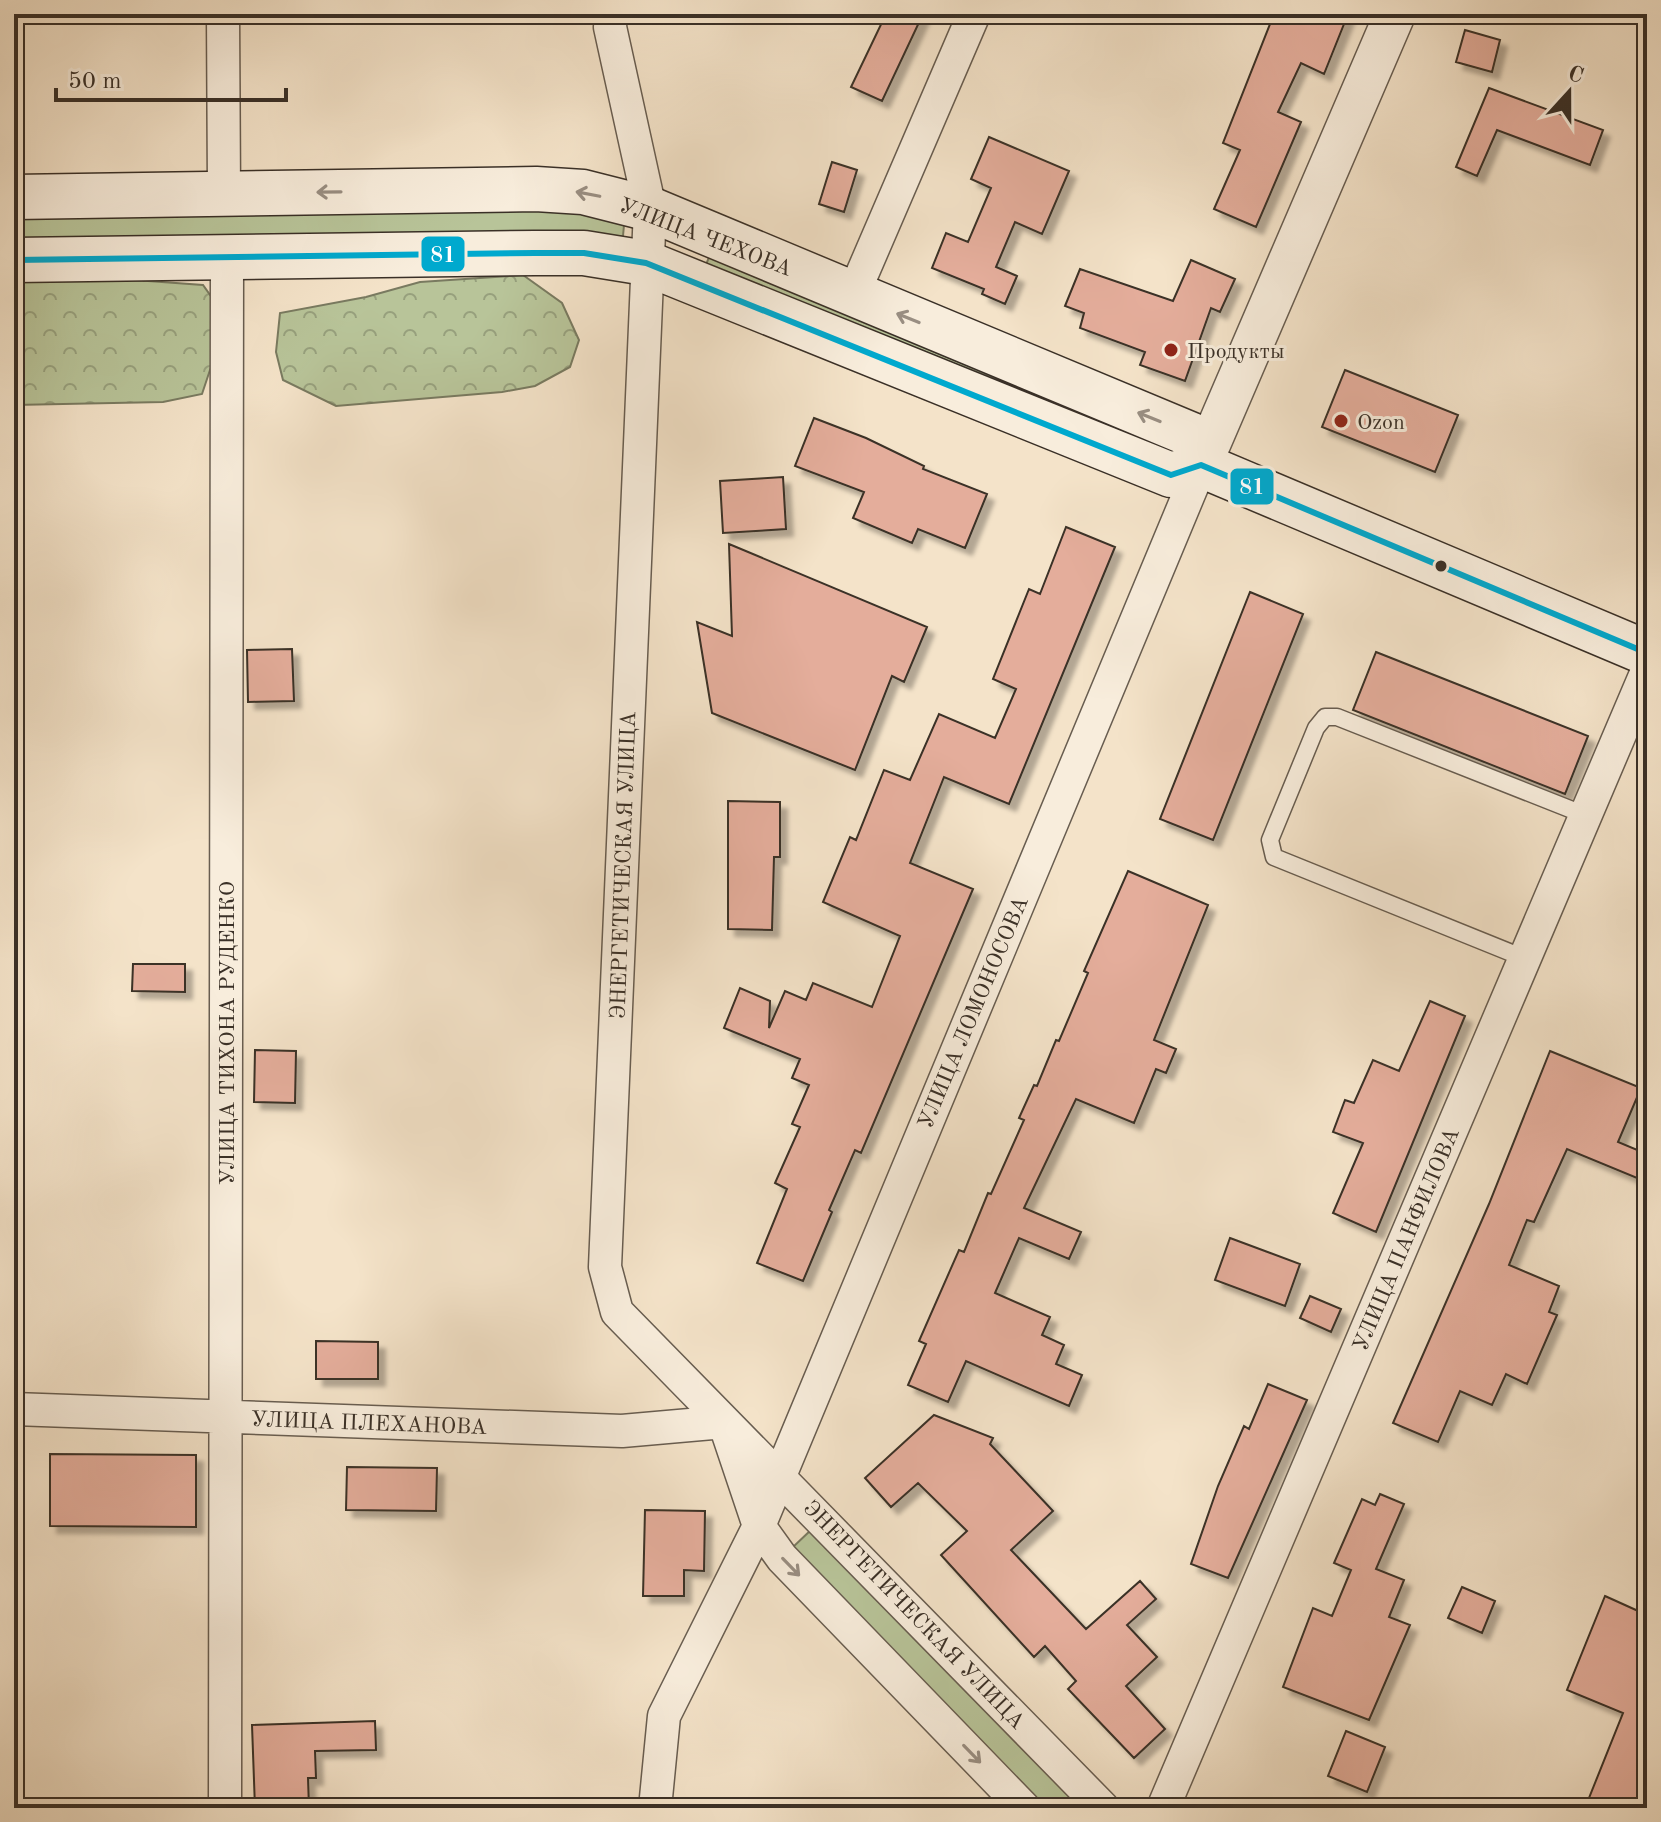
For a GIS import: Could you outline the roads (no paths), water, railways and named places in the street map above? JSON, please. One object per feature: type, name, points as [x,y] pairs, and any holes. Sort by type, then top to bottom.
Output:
[{"type":"main road","name":"УЛИЦА ЧЕХОВА","points":[[14,197],[536,189],[583,192],[650,209],[1192,435],[1201,465]]},
{"type":"main road","points":[[14,260],[584,253],[646,263],[1171,475],[1201,465],[1647,653]]},
{"type":"street","points":[[223,14],[224,194]]},
{"type":"street","points":[[611,14],[610,27],[650,209]]},
{"type":"street","points":[[853,295],[974,14]]},
{"type":"street","name":"УЛИЦА ЛОМОНОСОВА","points":[[655,1808],[664,1716],[759,1526],[778,1473],[1201,465],[1395,14]]},
{"type":"street","name":"ЭНЕРГЕТИЧЕСКАЯ УЛИЦА","points":[[650,209],[605,1267],[617,1312],[1103,1808]]},
{"type":"street","name":"УЛИЦА ТИХОНА РУДЕНКО","points":[[225,1808],[227,257]]},
{"type":"street","name":"УЛИЦА ПАНФИЛОВА","points":[[1163,1808],[1647,671]]},
{"type":"street","name":"УЛИЦА ПЛЕХАНОВА","points":[[14,1409],[622,1431],[724,1422]]},
{"type":"street","name":"ЭНЕРГЕТИЧЕСКАЯ УЛИЦА","points":[[724,1422],[759,1526],[782,1558],[1024,1808]]},
{"type":"lane","points":[[1524,958],[1274,857],[1270,840],[1316,728],[1325,717],[1337,717],[1585,815]]},
{"type":"place","name":"Продукты","points":[[1171,350]]},
{"type":"place","name":"Ozon","points":[[1341,421]]}]
